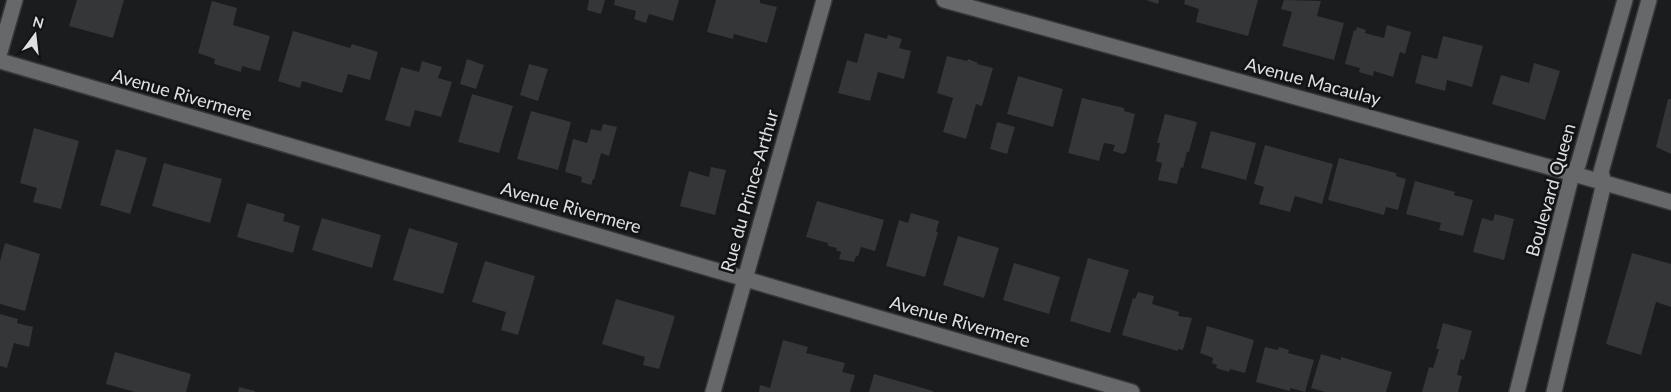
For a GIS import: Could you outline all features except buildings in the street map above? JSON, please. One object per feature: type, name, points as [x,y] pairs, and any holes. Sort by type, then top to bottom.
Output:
[{"type":"street","points":[[0,52],[15,0]]},
{"type":"street","name":"Rue du Prince-Arthur","points":[[713,392],[824,0]]},
{"type":"street","name":"Avenue Macaulay","points":[[944,0],[1671,202]]},
{"type":"street","name":"Boulevard Queen","points":[[1517,392],[1572,174],[1578,165],[1625,0]]},
{"type":"street","points":[[1554,392],[1604,183],[1601,172],[1649,0]]},
{"type":"street","name":"Avenue Rivermere","points":[[0,60],[1132,392]]}]
